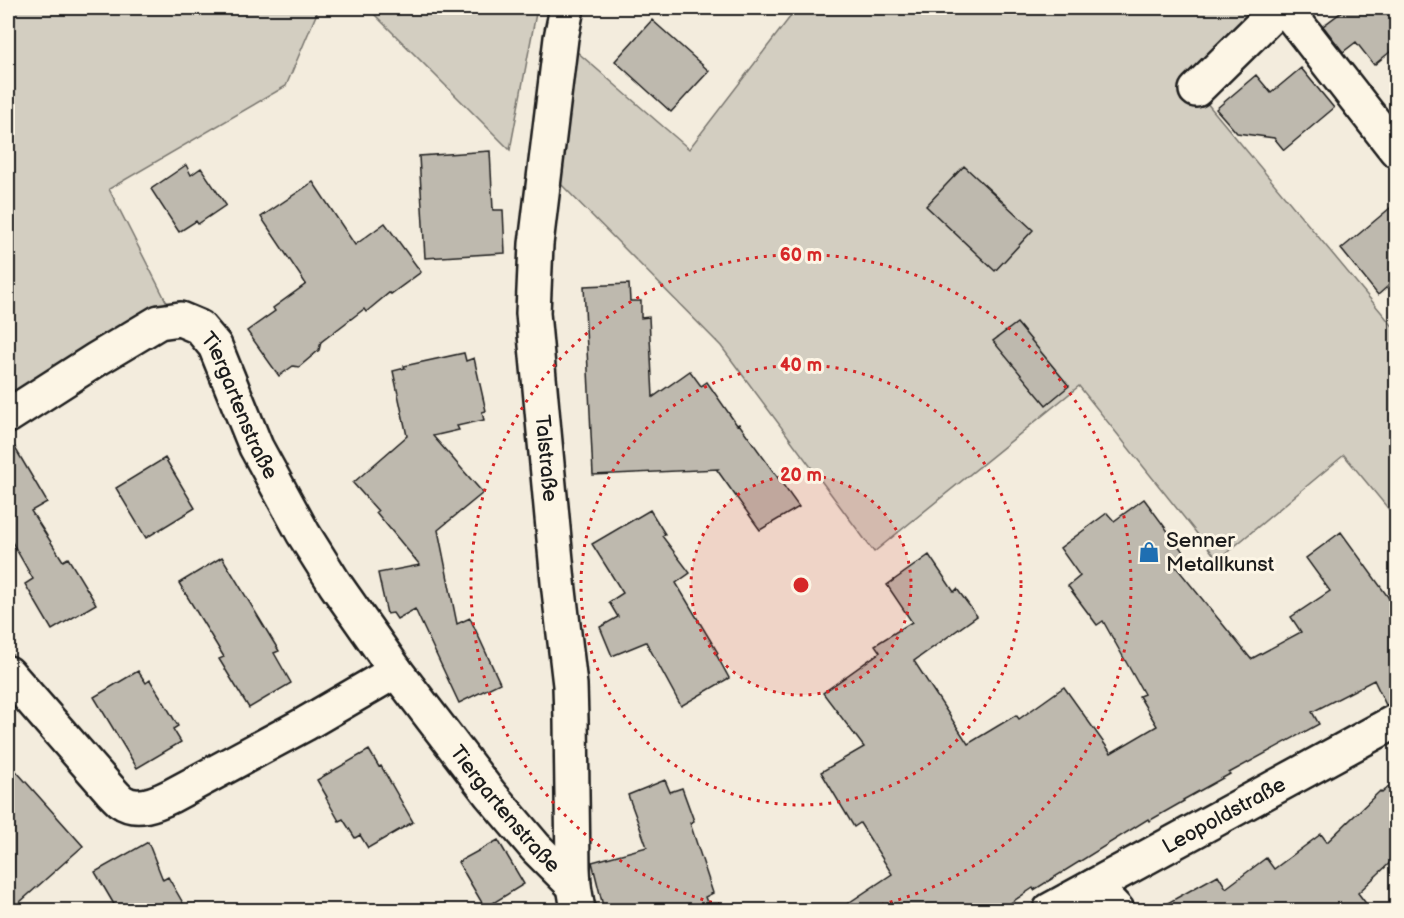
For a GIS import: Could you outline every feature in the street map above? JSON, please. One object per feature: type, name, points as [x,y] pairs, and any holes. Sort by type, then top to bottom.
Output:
[{"type":"street","name":"Talstraße","points":[[567,8],[561,38],[536,244],[533,313],[570,685],[576,898]]},
{"type":"street","points":[[1196,90],[1279,8]]},
{"type":"street","points":[[1285,8],[1396,150]]},
{"type":"street","name":"Tiergartenstraße","points":[[8,416],[159,322],[180,319],[199,327],[215,346],[256,447],[335,584],[396,671],[490,794],[576,898]]},
{"type":"street","points":[[8,673],[110,790],[123,803],[138,806],[155,804],[163,800],[305,724],[396,671]]},
{"type":"street","name":"Leopoldstraße","points":[[1050,910],[1396,721]]},
{"type":"street","points":[[1094,886],[1117,910]]},
{"type":"shaded area","points":[[8,8],[319,8],[286,86],[109,189],[168,305],[8,400]]},
{"type":"shaded area","points":[[368,8],[537,8],[510,150]]},
{"type":"shaded area","points":[[797,8],[1279,8],[1196,90],[1396,330],[1396,518],[1344,455],[1218,560],[1079,386],[874,552],[721,346],[545,168],[561,38],[689,149]]},
{"type":"building","points":[[1347,8],[1396,8],[1396,47],[1374,65],[1356,42],[1343,52],[1323,26]]},
{"type":"building","points":[[652,20],[709,71],[671,112],[615,61]]},
{"type":"building","points":[[1301,68],[1334,108],[1284,150],[1274,138],[1237,133],[1216,109],[1256,75],[1271,93]]},
{"type":"building","points":[[490,151],[493,210],[503,210],[505,253],[425,258],[419,156]]},
{"type":"building","points":[[186,165],[191,175],[201,168],[226,205],[198,224],[196,221],[179,232],[151,189]]},
{"type":"building","points":[[964,166],[1033,230],[995,271],[926,206]]},
{"type":"building","points":[[313,182],[355,245],[385,223],[421,272],[391,294],[389,293],[366,312],[364,309],[321,342],[319,350],[299,367],[293,366],[279,376],[247,331],[275,311],[273,308],[306,284],[261,217]]},
{"type":"building","points":[[1396,203],[1396,279],[1378,295],[1341,249]]},
{"type":"building","points":[[629,284],[630,301],[641,301],[641,318],[649,317],[653,397],[690,371],[701,386],[707,382],[799,507],[760,530],[718,469],[593,475],[584,286]]},
{"type":"building","points":[[1017,323],[1069,386],[1046,405],[993,341]]},
{"type":"building","points":[[464,353],[466,361],[474,358],[486,411],[482,412],[484,420],[457,426],[459,430],[433,436],[483,493],[438,530],[457,624],[470,618],[500,683],[459,703],[415,609],[397,619],[393,613],[387,614],[378,573],[420,565],[353,483],[407,436],[393,371],[405,368],[404,366]]},
{"type":"building","points":[[8,436],[47,502],[31,511],[63,561],[68,558],[96,604],[52,630],[25,584],[33,579],[8,535]]},
{"type":"building","points":[[165,458],[195,508],[146,538],[116,488]]},
{"type":"building","points":[[1144,499],[1184,553],[1172,562],[1251,659],[1301,632],[1291,617],[1330,591],[1306,558],[1341,532],[1396,608],[1396,702],[1386,705],[1374,680],[1312,712],[1319,724],[1229,773],[1149,821],[1148,819],[1000,910],[838,910],[892,874],[860,823],[854,827],[821,772],[864,747],[823,693],[880,652],[875,645],[912,622],[887,585],[929,555],[954,592],[957,589],[977,616],[914,661],[968,744],[1016,715],[1019,719],[1064,687],[1111,753],[1157,726],[1139,696],[1144,694],[1103,621],[1097,625],[1068,586],[1080,576],[1060,548],[1107,513],[1114,521]]},
{"type":"building","points":[[650,510],[665,534],[662,536],[690,573],[676,583],[718,653],[716,654],[729,678],[681,706],[646,642],[612,656],[600,627],[618,617],[609,602],[623,593],[592,544]]},
{"type":"building","points":[[222,557],[279,651],[274,653],[291,683],[249,708],[219,659],[224,657],[179,583]]},
{"type":"building","points":[[138,671],[146,683],[150,680],[165,704],[178,726],[173,729],[181,742],[137,768],[94,697]]},
{"type":"building","points":[[369,750],[379,767],[381,766],[413,822],[368,848],[360,835],[355,838],[343,819],[339,821],[317,780]]},
{"type":"building","points":[[8,762],[83,846],[11,910],[8,910]]},
{"type":"building","points":[[665,780],[670,792],[682,788],[694,821],[690,823],[713,893],[705,897],[710,910],[604,910],[592,862],[647,847],[628,795]]},
{"type":"building","points":[[1396,780],[1396,857],[1358,893],[1371,910],[1155,910],[1218,875],[1226,888],[1266,858],[1274,869],[1321,834],[1327,842],[1380,791],[1382,793]]},
{"type":"building","points":[[498,840],[524,884],[485,908],[458,862]]},
{"type":"building","points":[[148,842],[163,880],[168,877],[187,910],[107,910],[115,906],[95,872]]},
{"type":"place","name":"Senner Metallkunst","points":[[1149,552]]}]
